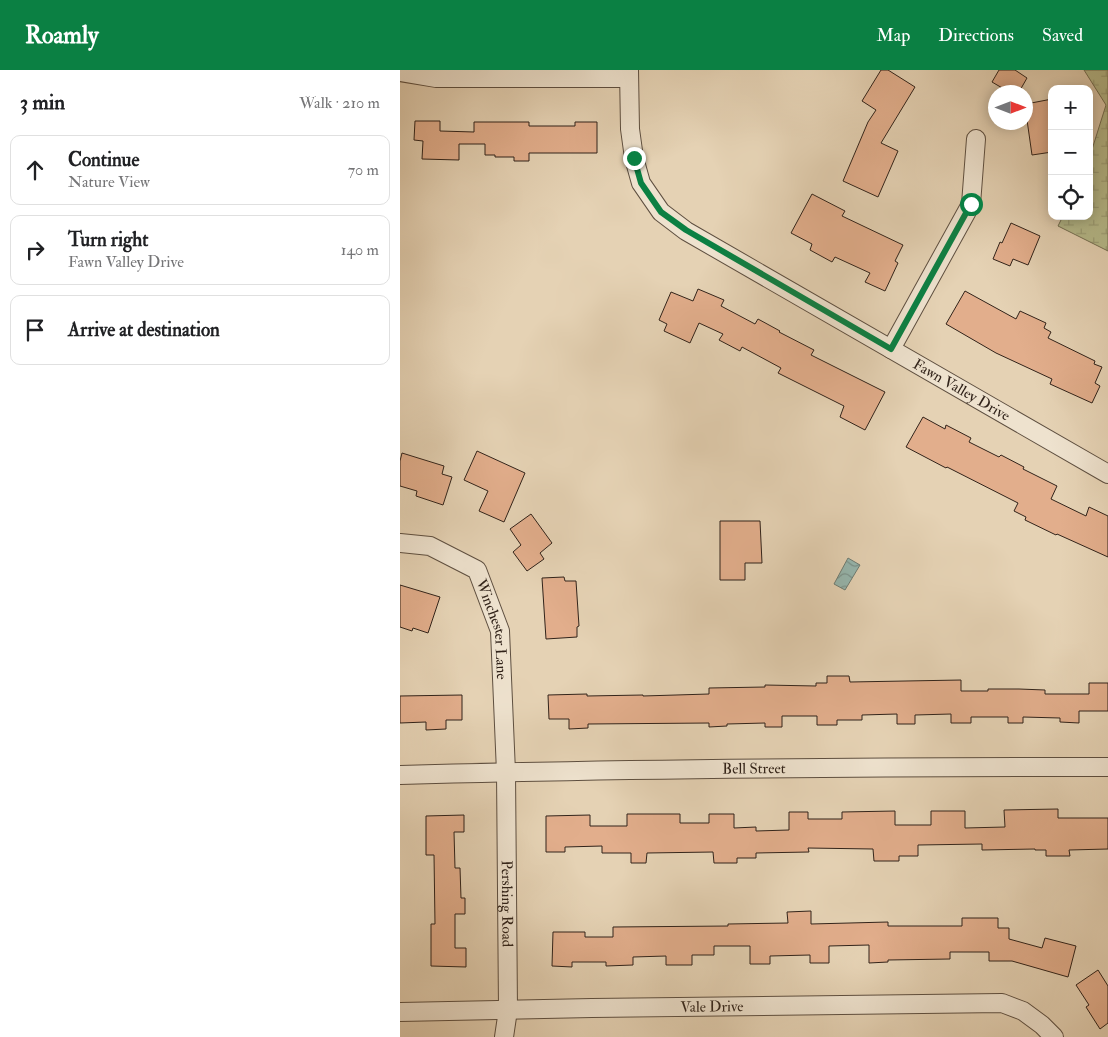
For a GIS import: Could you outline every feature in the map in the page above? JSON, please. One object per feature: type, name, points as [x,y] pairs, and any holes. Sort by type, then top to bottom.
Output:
[{"type":"street","points":[[400,72],[436,78],[629,74]]},
{"type":"street","name":"Fawn Valley Drive","points":[[629,74],[630,129],[634,158],[641,183],[661,212],[686,230],[1108,474]]},
{"type":"street","points":[[891,349],[971,204],[976,139]]},
{"type":"street","name":"Winchester Lane","points":[[400,543],[430,546],[477,570],[500,632],[506,772]]},
{"type":"street","name":"Bell Street","points":[[400,775],[874,767],[1108,767]]},
{"type":"street","name":"Pershing Road","points":[[504,1037],[508,1010],[506,772]]},
{"type":"street","name":"Vale Drive","points":[[400,1012],[1002,1003],[1023,1011],[1054,1037]]},
{"type":"green space","points":[[1084,70],[1108,70],[1108,251],[1058,226],[1061,220],[1093,220],[1093,146],[1106,105]]},
{"type":"water","points":[[848,558],[860,565],[845,590],[834,584]]},
{"type":"building","points":[[881,70],[888,70],[915,87],[881,143],[898,151],[878,197],[843,181],[868,122],[876,110],[862,101]]},
{"type":"building","points":[[999,70],[1015,70],[1027,78],[1023,85],[997,85],[992,82]]},
{"type":"building","points":[[1048,100],[1048,153],[1032,155],[1028,130],[1033,130],[1033,103]]},
{"type":"building","points":[[415,121],[440,121],[440,131],[474,132],[474,122],[529,122],[529,126],[575,126],[575,122],[597,122],[597,153],[529,153],[529,161],[514,161],[514,157],[485,155],[485,144],[459,144],[459,160],[422,159],[423,141],[414,140]]},
{"type":"building","points":[[812,194],[845,211],[842,216],[903,245],[895,261],[898,263],[885,291],[865,282],[870,273],[835,257],[832,262],[810,250],[812,244],[791,233]]},
{"type":"building","points":[[1011,223],[1040,236],[1028,265],[1013,259],[1010,266],[993,259]]},
{"type":"building","points":[[698,289],[724,300],[721,306],[755,324],[758,319],[814,350],[811,355],[885,392],[865,430],[840,417],[844,406],[778,373],[781,368],[742,347],[740,351],[719,340],[723,334],[699,323],[690,343],[664,331],[667,324],[659,320],[671,292],[693,301]]},
{"type":"building","points":[[965,291],[1016,319],[1020,311],[1046,323],[1044,328],[1051,332],[1048,338],[1095,361],[1094,364],[1102,367],[1095,383],[1100,386],[1092,403],[1050,384],[1052,379],[996,353],[946,324]]},
{"type":"building","points":[[923,417],[945,429],[946,425],[971,438],[969,442],[999,457],[1001,455],[1024,467],[1023,469],[1057,486],[1051,499],[1086,516],[1089,507],[1108,516],[1108,557],[1025,520],[1026,517],[1014,511],[1018,503],[906,447]]},
{"type":"building","points":[[477,451],[525,473],[504,522],[479,511],[488,491],[464,480]]},
{"type":"building","points":[[402,453],[444,466],[442,474],[452,477],[443,505],[416,496],[417,491],[400,486],[400,461]]},
{"type":"building","points":[[531,514],[552,543],[540,553],[544,559],[527,571],[513,552],[521,545],[510,529]]},
{"type":"building","points":[[720,521],[760,521],[762,563],[745,563],[745,580],[720,580]]},
{"type":"building","points":[[564,577],[565,581],[576,581],[579,626],[577,627],[577,637],[546,639],[542,578]]},
{"type":"building","points":[[400,585],[440,597],[428,633],[413,628],[412,631],[400,627]]},
{"type":"building","points":[[827,676],[849,676],[850,682],[961,680],[961,691],[1019,689],[1045,690],[1045,694],[1089,694],[1089,683],[1108,683],[1108,711],[1079,711],[1079,723],[1060,722],[1060,718],[1023,717],[1023,723],[1008,723],[1008,717],[971,717],[971,723],[951,723],[951,714],[915,715],[915,724],[897,724],[897,714],[862,715],[862,720],[837,720],[837,725],[817,725],[817,716],[782,716],[782,727],[765,727],[765,723],[727,724],[727,726],[709,727],[709,723],[588,724],[588,728],[569,729],[569,719],[549,719],[548,695],[643,696],[709,694],[709,688],[765,687],[765,685],[816,686],[816,683],[827,683]]},
{"type":"building","points":[[462,695],[462,720],[446,720],[446,729],[426,730],[426,722],[400,723],[400,696]]},
{"type":"building","points":[[1058,809],[1058,818],[1108,818],[1108,849],[1069,850],[1070,856],[1046,856],[1046,850],[982,850],[982,844],[918,845],[918,856],[899,856],[899,861],[874,861],[873,849],[808,848],[809,852],[756,853],[756,858],[737,858],[737,863],[714,863],[713,852],[647,853],[646,863],[631,863],[631,853],[602,853],[602,846],[565,847],[565,852],[546,852],[546,816],[590,815],[590,826],[627,826],[627,814],[680,814],[680,823],[709,823],[709,814],[734,814],[734,828],[756,827],[756,831],[789,830],[789,812],[808,812],[808,819],[842,819],[842,812],[895,811],[895,825],[931,825],[931,811],[965,811],[965,828],[1005,827],[1004,810]]},
{"type":"building","points":[[464,815],[464,832],[454,832],[455,868],[460,868],[461,898],[465,898],[465,914],[455,914],[455,948],[466,948],[466,967],[431,966],[431,924],[435,924],[434,855],[426,855],[426,816]]},
{"type":"building","points":[[811,911],[811,924],[888,922],[888,926],[962,926],[962,918],[998,918],[998,928],[1009,928],[1009,939],[1042,948],[1045,938],[1076,946],[1068,977],[1012,961],[989,961],[989,952],[950,952],[950,959],[888,960],[888,962],[869,963],[869,945],[829,946],[829,963],[810,963],[810,955],[770,956],[770,964],[750,964],[750,946],[714,946],[714,955],[692,955],[692,965],[666,965],[666,956],[633,957],[633,965],[606,966],[606,962],[572,962],[572,967],[552,966],[553,932],[585,932],[585,937],[613,937],[613,927],[728,926],[728,924],[788,923],[787,912]]},
{"type":"building","points":[[1098,970],[1108,986],[1108,1023],[1100,1029],[1086,1007],[1089,1005],[1076,985]]},
{"type":"route","points":[[634,158],[641,183],[661,212],[686,230],[891,349],[971,204]]}]
